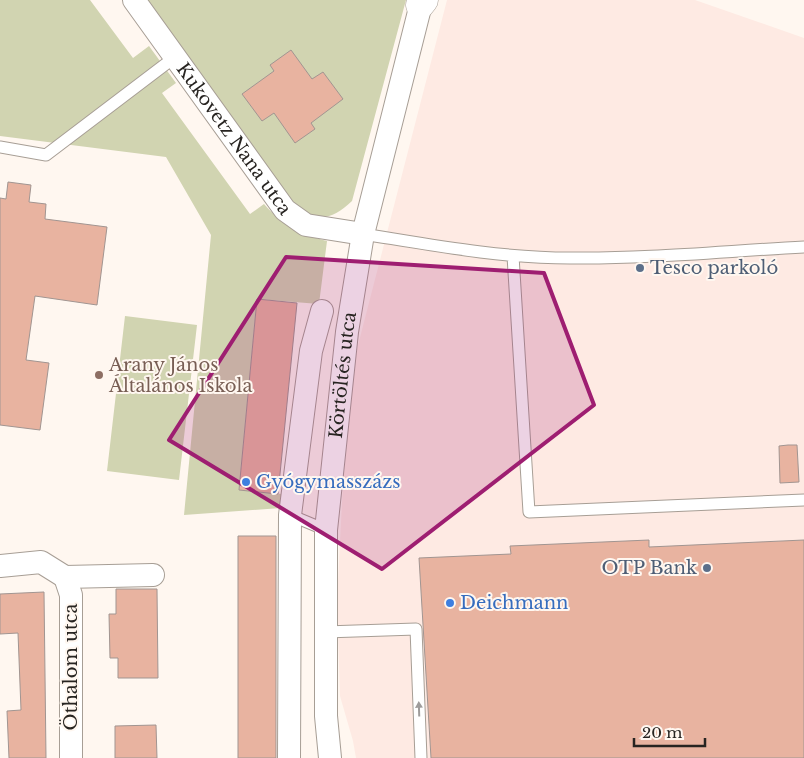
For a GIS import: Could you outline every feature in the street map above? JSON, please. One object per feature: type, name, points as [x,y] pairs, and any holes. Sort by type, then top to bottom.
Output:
[{"type":"street","name":"Kukovetz Nana utca","points":[[134,0],[285,210],[306,224],[363,234]]},
{"type":"street","name":"Körtöltés utca","points":[[330,758],[326,716],[326,530],[347,332],[363,234],[422,2]]},
{"type":"street","points":[[289,758],[290,515],[311,351],[322,311]]},
{"type":"street","points":[[0,566],[41,562],[64,577],[153,576]]},
{"type":"street","name":"Öthalom utca","points":[[64,577],[71,596],[71,758]]},
{"type":"lane","points":[[0,147],[46,155],[175,57]]},
{"type":"lane","points":[[363,234],[513,256],[638,258],[804,248]]},
{"type":"lane","points":[[513,256],[529,512],[804,500]]},
{"type":"lane","points":[[290,515],[326,530]]},
{"type":"lane","points":[[325,632],[416,629],[421,758]]},
{"type":"highlighted area","points":[[286,257],[544,273],[594,405],[382,569],[169,440]]},
{"type":"shaded area","points":[[447,0],[695,0],[804,38],[804,758],[356,758],[340,696],[337,601],[343,483],[355,357]]},
{"type":"green space","points":[[0,0],[90,0],[133,58],[149,46],[176,83],[162,93],[250,214],[264,204],[278,218],[292,228],[327,241],[319,304],[257,299],[239,490],[282,494],[281,508],[184,515],[211,235],[166,157],[0,136]]},
{"type":"green space","points":[[143,0],[406,0],[352,201],[331,216],[324,217],[310,215],[294,206]]},
{"type":"green space","points":[[125,316],[197,325],[179,480],[107,471]]},
{"type":"building","points":[[291,50],[312,79],[323,72],[343,99],[311,123],[315,129],[295,143],[274,113],[262,121],[242,94],[274,71],[270,65]]},
{"type":"building","points":[[8,182],[31,185],[29,202],[46,204],[45,219],[107,227],[97,305],[35,296],[26,360],[49,363],[40,430],[0,425],[0,198],[6,199]]},
{"type":"building","points":[[257,299],[297,303],[278,494],[239,490]]},
{"type":"building","points":[[797,445],[799,482],[780,483],[779,446]]},
{"type":"building","points":[[238,536],[276,536],[276,758],[238,758]]},
{"type":"building","points":[[649,540],[649,547],[804,540],[804,758],[431,758],[419,558],[511,554],[510,546]]},
{"type":"building","points":[[116,589],[157,589],[158,678],[118,678],[118,658],[110,658],[109,614],[116,614]]},
{"type":"building","points":[[44,592],[46,758],[9,758],[7,711],[21,710],[18,633],[0,634],[0,594]]},
{"type":"building","points":[[156,725],[157,758],[115,758],[115,726]]},
{"type":"place","name":"Tesco parkoló","points":[[640,268]]},
{"type":"place","name":"Arany János Általános Iskola","points":[[99,375]]},
{"type":"place","name":"Gyógymasszázs","points":[[246,482]]},
{"type":"place","name":"OTP Bank","points":[[707,568]]},
{"type":"place","name":"Deichmann","points":[[450,603]]}]
